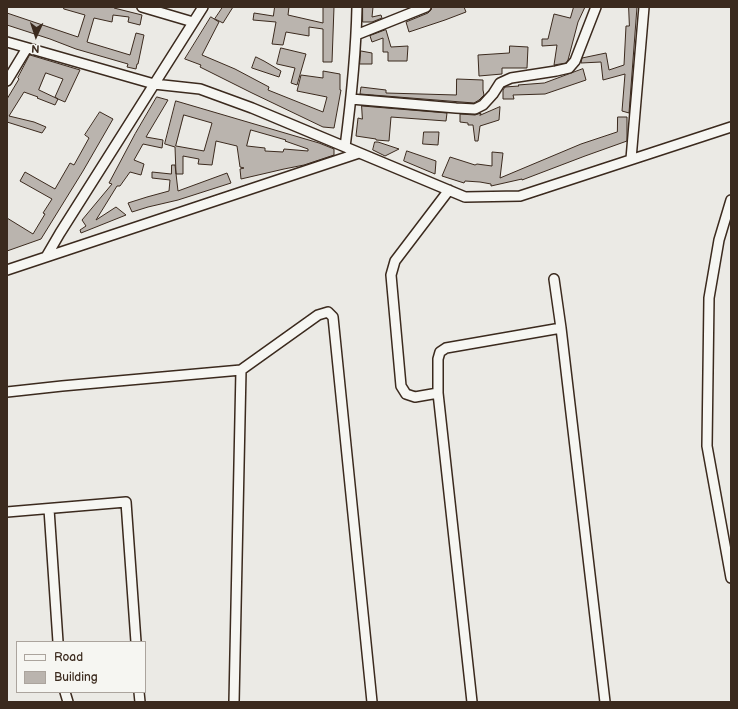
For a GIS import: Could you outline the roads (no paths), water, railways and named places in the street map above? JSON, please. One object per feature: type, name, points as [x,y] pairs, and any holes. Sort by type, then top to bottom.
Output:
[{"type":"street","points":[[142,7],[193,22]]},
{"type":"street","points":[[46,257],[203,7]]},
{"type":"street","points":[[345,147],[351,98],[357,7]]},
{"type":"street","points":[[356,35],[426,7]]},
{"type":"street","points":[[351,98],[475,109],[483,105],[500,83],[511,78],[569,68],[575,61],[596,7]]},
{"type":"street","points":[[631,159],[644,7]]},
{"type":"street","points":[[7,42],[154,84],[200,89],[252,108],[465,197],[520,196],[731,127]]},
{"type":"street","points":[[7,81],[27,48]]},
{"type":"street","points":[[7,270],[359,153]]},
{"type":"street","points":[[438,393],[415,397],[406,394],[401,386],[391,276],[395,261],[450,190]]},
{"type":"street","points":[[731,200],[719,240],[709,298],[707,446],[731,578]]},
{"type":"street","points":[[554,279],[605,702]]},
{"type":"street","points":[[7,392],[240,370],[318,315],[328,312],[333,317],[372,702]]},
{"type":"street","points":[[472,702],[438,393],[438,359],[440,352],[446,348],[561,328]]},
{"type":"street","points":[[234,702],[240,370]]},
{"type":"street","points":[[7,512],[126,502],[136,641]]},
{"type":"street","points":[[49,508],[58,641]]}]
